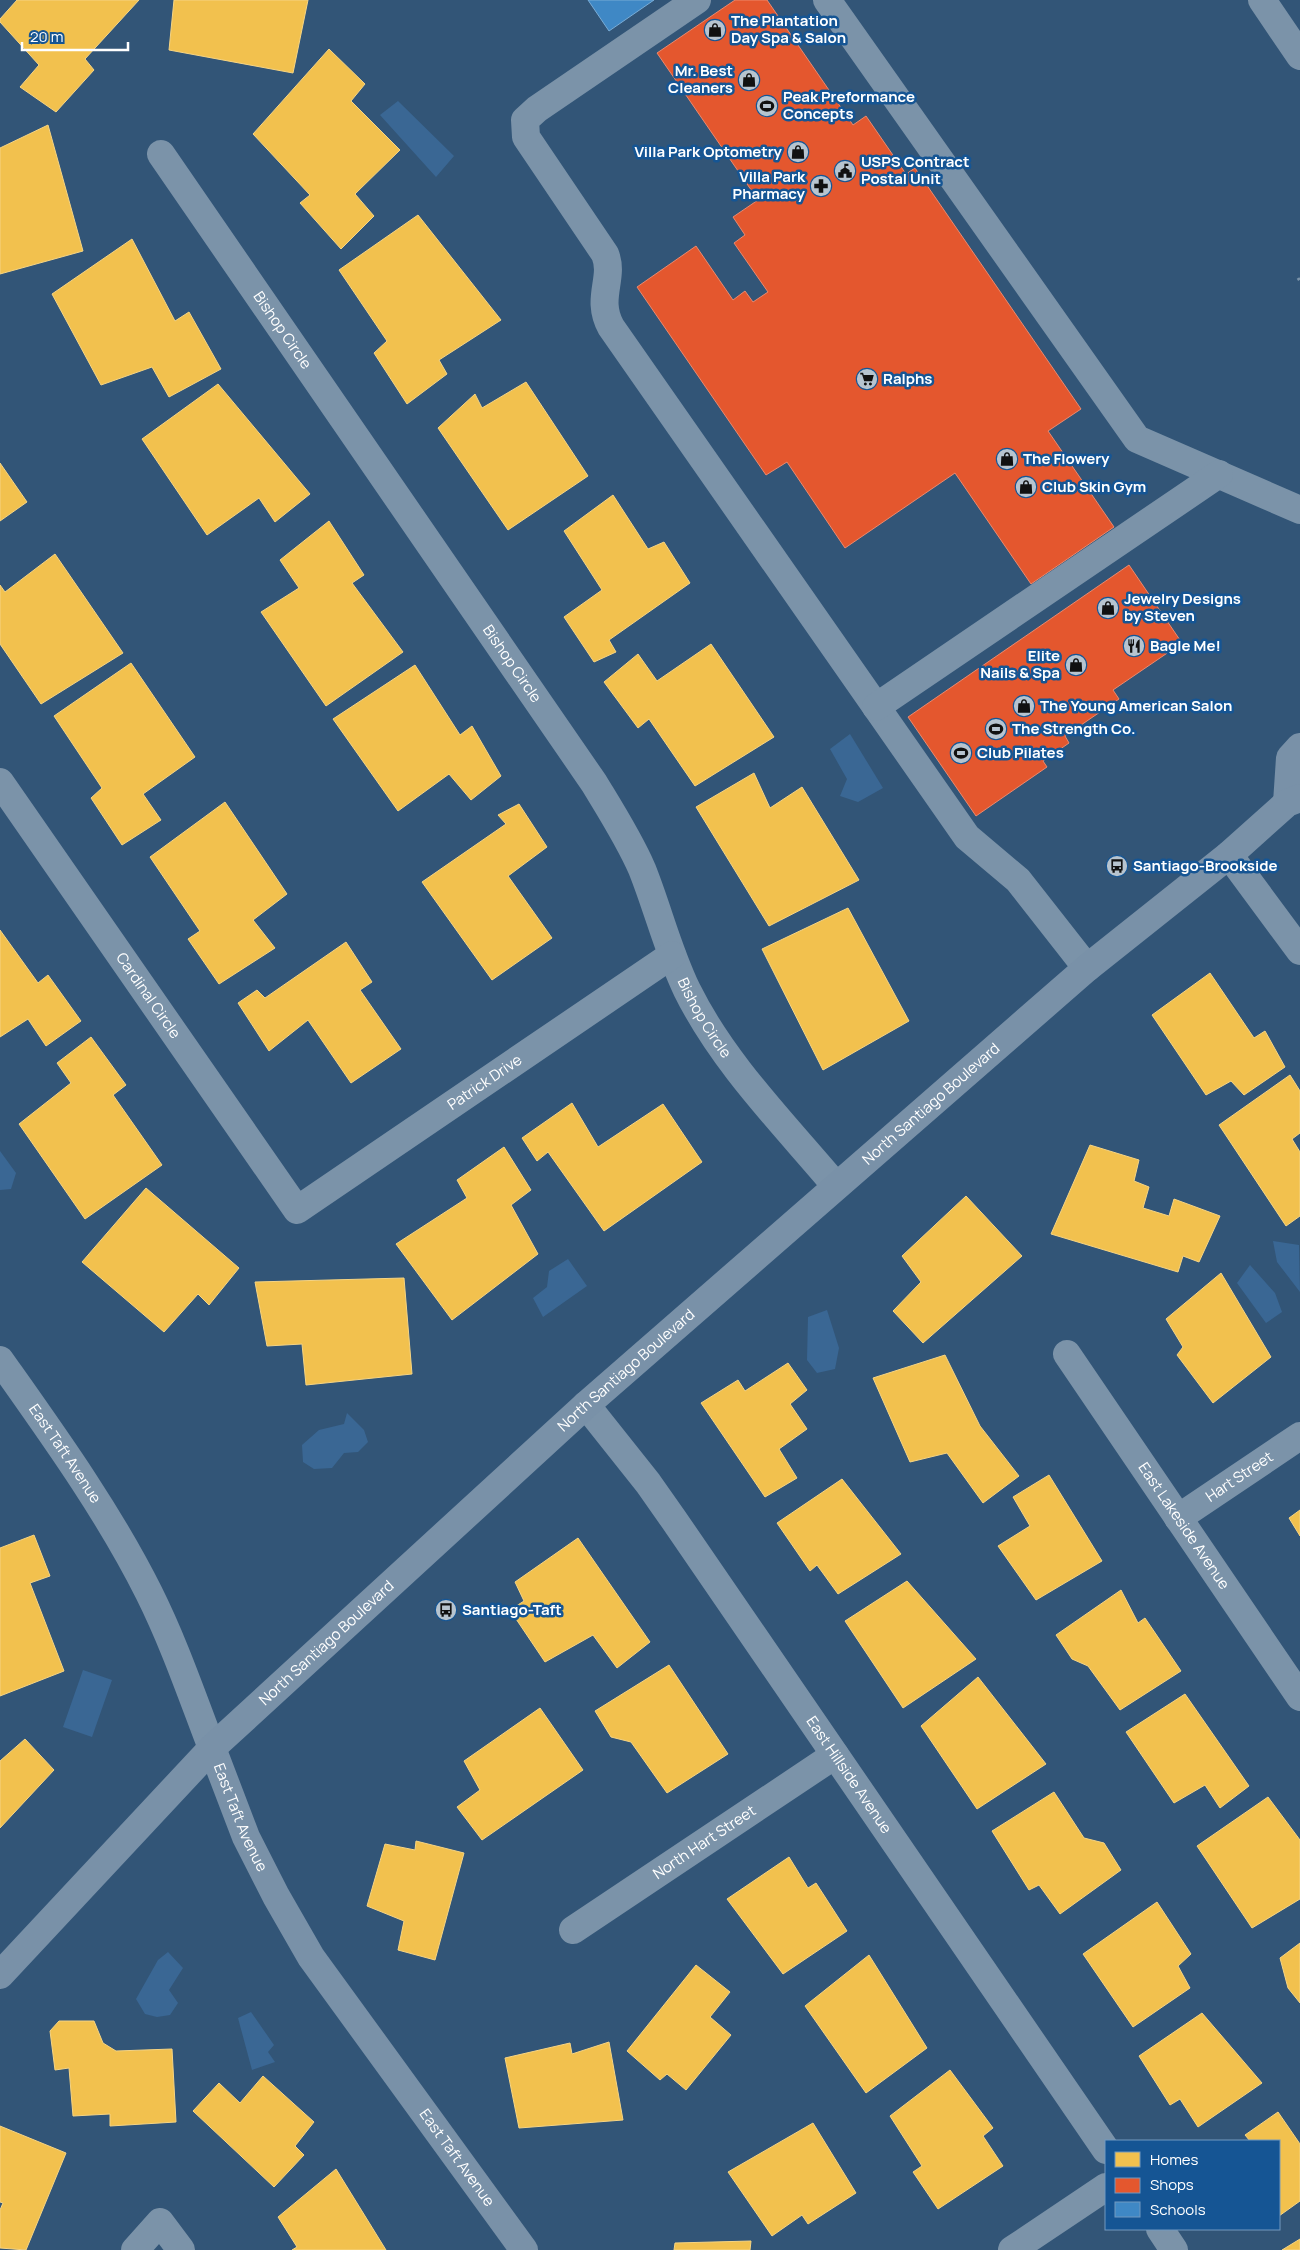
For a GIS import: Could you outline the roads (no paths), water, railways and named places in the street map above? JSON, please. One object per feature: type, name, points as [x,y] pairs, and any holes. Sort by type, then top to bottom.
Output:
[{"type":"main road","name":"North Santiago Boulevard","points":[[0,1975],[212,1748],[586,1405],[1087,968],[1294,801],[1290,758],[1300,747]]},
{"type":"main road","name":"East Taft Avenue","points":[[212,1748],[246,1837],[276,1896],[311,1956],[524,2250]]},
{"type":"street","points":[[697,0],[530,114],[525,120],[526,137],[605,254],[607,266],[603,304],[611,327],[967,837],[1018,880],[1087,968]]},
{"type":"street","points":[[827,0],[1137,439],[1300,510]]},
{"type":"street","points":[[1268,2],[1300,56]]},
{"type":"street","name":"Bishop Circle","points":[[161,154],[594,783],[621,827],[641,868],[672,955],[687,990],[728,1056],[836,1186]]},
{"type":"street","points":[[876,707],[1219,474]]},
{"type":"street","name":"Cardinal Circle","points":[[0,782],[297,1210]]},
{"type":"street","points":[[1229,855],[1300,951]]},
{"type":"street","name":"Patrick Drive","points":[[297,1210],[672,955]]},
{"type":"street","name":"East Lakeside Avenue","points":[[1067,1354],[1300,1696]]},
{"type":"street","name":"East Taft Avenue","points":[[0,1360],[114,1529],[149,1594],[178,1660],[212,1748]]},
{"type":"street","name":"East Hillside Avenue","points":[[586,1405],[648,1483],[1105,2149]]},
{"type":"street","name":"Hart Street","points":[[1178,1518],[1300,1436]]},
{"type":"street","name":"North Hart Street","points":[[573,1930],[835,1755]]},
{"type":"street","points":[[1012,2250],[1105,2188]]},
{"type":"street","points":[[134,2250],[160,2222],[181,2250]]},
{"type":"street","points":[[1161,2230],[1174,2250]]},
{"type":"water","points":[[398,101],[454,156],[436,177],[380,115]]},
{"type":"water","points":[[850,734],[883,788],[858,802],[840,796],[847,779],[830,749]]},
{"type":"water","points":[[0,1151],[16,1173],[11,1189],[0,1190]]},
{"type":"water","points":[[1273,1241],[1299,1245],[1300,1292],[1277,1262]]},
{"type":"water","points":[[568,1259],[587,1286],[543,1317],[533,1298],[547,1287],[549,1271]]},
{"type":"water","points":[[1250,1265],[1275,1293],[1282,1312],[1266,1323],[1237,1283]]},
{"type":"water","points":[[827,1310],[839,1348],[835,1369],[817,1373],[807,1360],[808,1317]]},
{"type":"water","points":[[347,1413],[364,1430],[368,1442],[358,1452],[344,1453],[332,1468],[314,1469],[303,1462],[302,1445],[319,1430],[344,1424]]},
{"type":"water","points":[[83,1670],[112,1680],[92,1737],[63,1727]]},
{"type":"water","points":[[168,1952],[183,1968],[169,1990],[178,2003],[170,2015],[157,2017],[145,2014],[136,1999],[158,1960]]},
{"type":"water","points":[[251,2012],[274,2045],[268,2052],[275,2062],[252,2070],[238,2018]]},
{"type":"place","name":"The Plantation Day Spa & Salon","points":[[715,30]]},
{"type":"place","name":"Mr. Best Cleaners","points":[[749,80]]},
{"type":"place","name":"Peak Preformance Concepts","points":[[767,106]]},
{"type":"place","name":"Villa Park Optometry","points":[[798,152]]},
{"type":"place","name":"USPS Contract Postal Unit","points":[[845,171]]},
{"type":"place","name":"Villa Park Pharmacy","points":[[821,186]]},
{"type":"place","name":"Ralphs","points":[[867,379]]},
{"type":"place","name":"The Flowery","points":[[1007,459]]},
{"type":"place","name":"Club Skin Gym","points":[[1026,487]]},
{"type":"place","name":"Jewelry Designs by Steven","points":[[1108,608]]},
{"type":"place","name":"Bagle Me!","points":[[1134,646]]},
{"type":"place","name":"Elite Nails & Spa","points":[[1076,665]]},
{"type":"place","name":"The Young American Salon","points":[[1024,706]]},
{"type":"place","name":"The Strength Co.","points":[[996,729]]},
{"type":"place","name":"Club Pilates","points":[[961,753]]},
{"type":"place","name":"Santiago-Brookside","points":[[1117,866]]},
{"type":"place","name":"Santiago-Taft","points":[[446,1610]]}]
